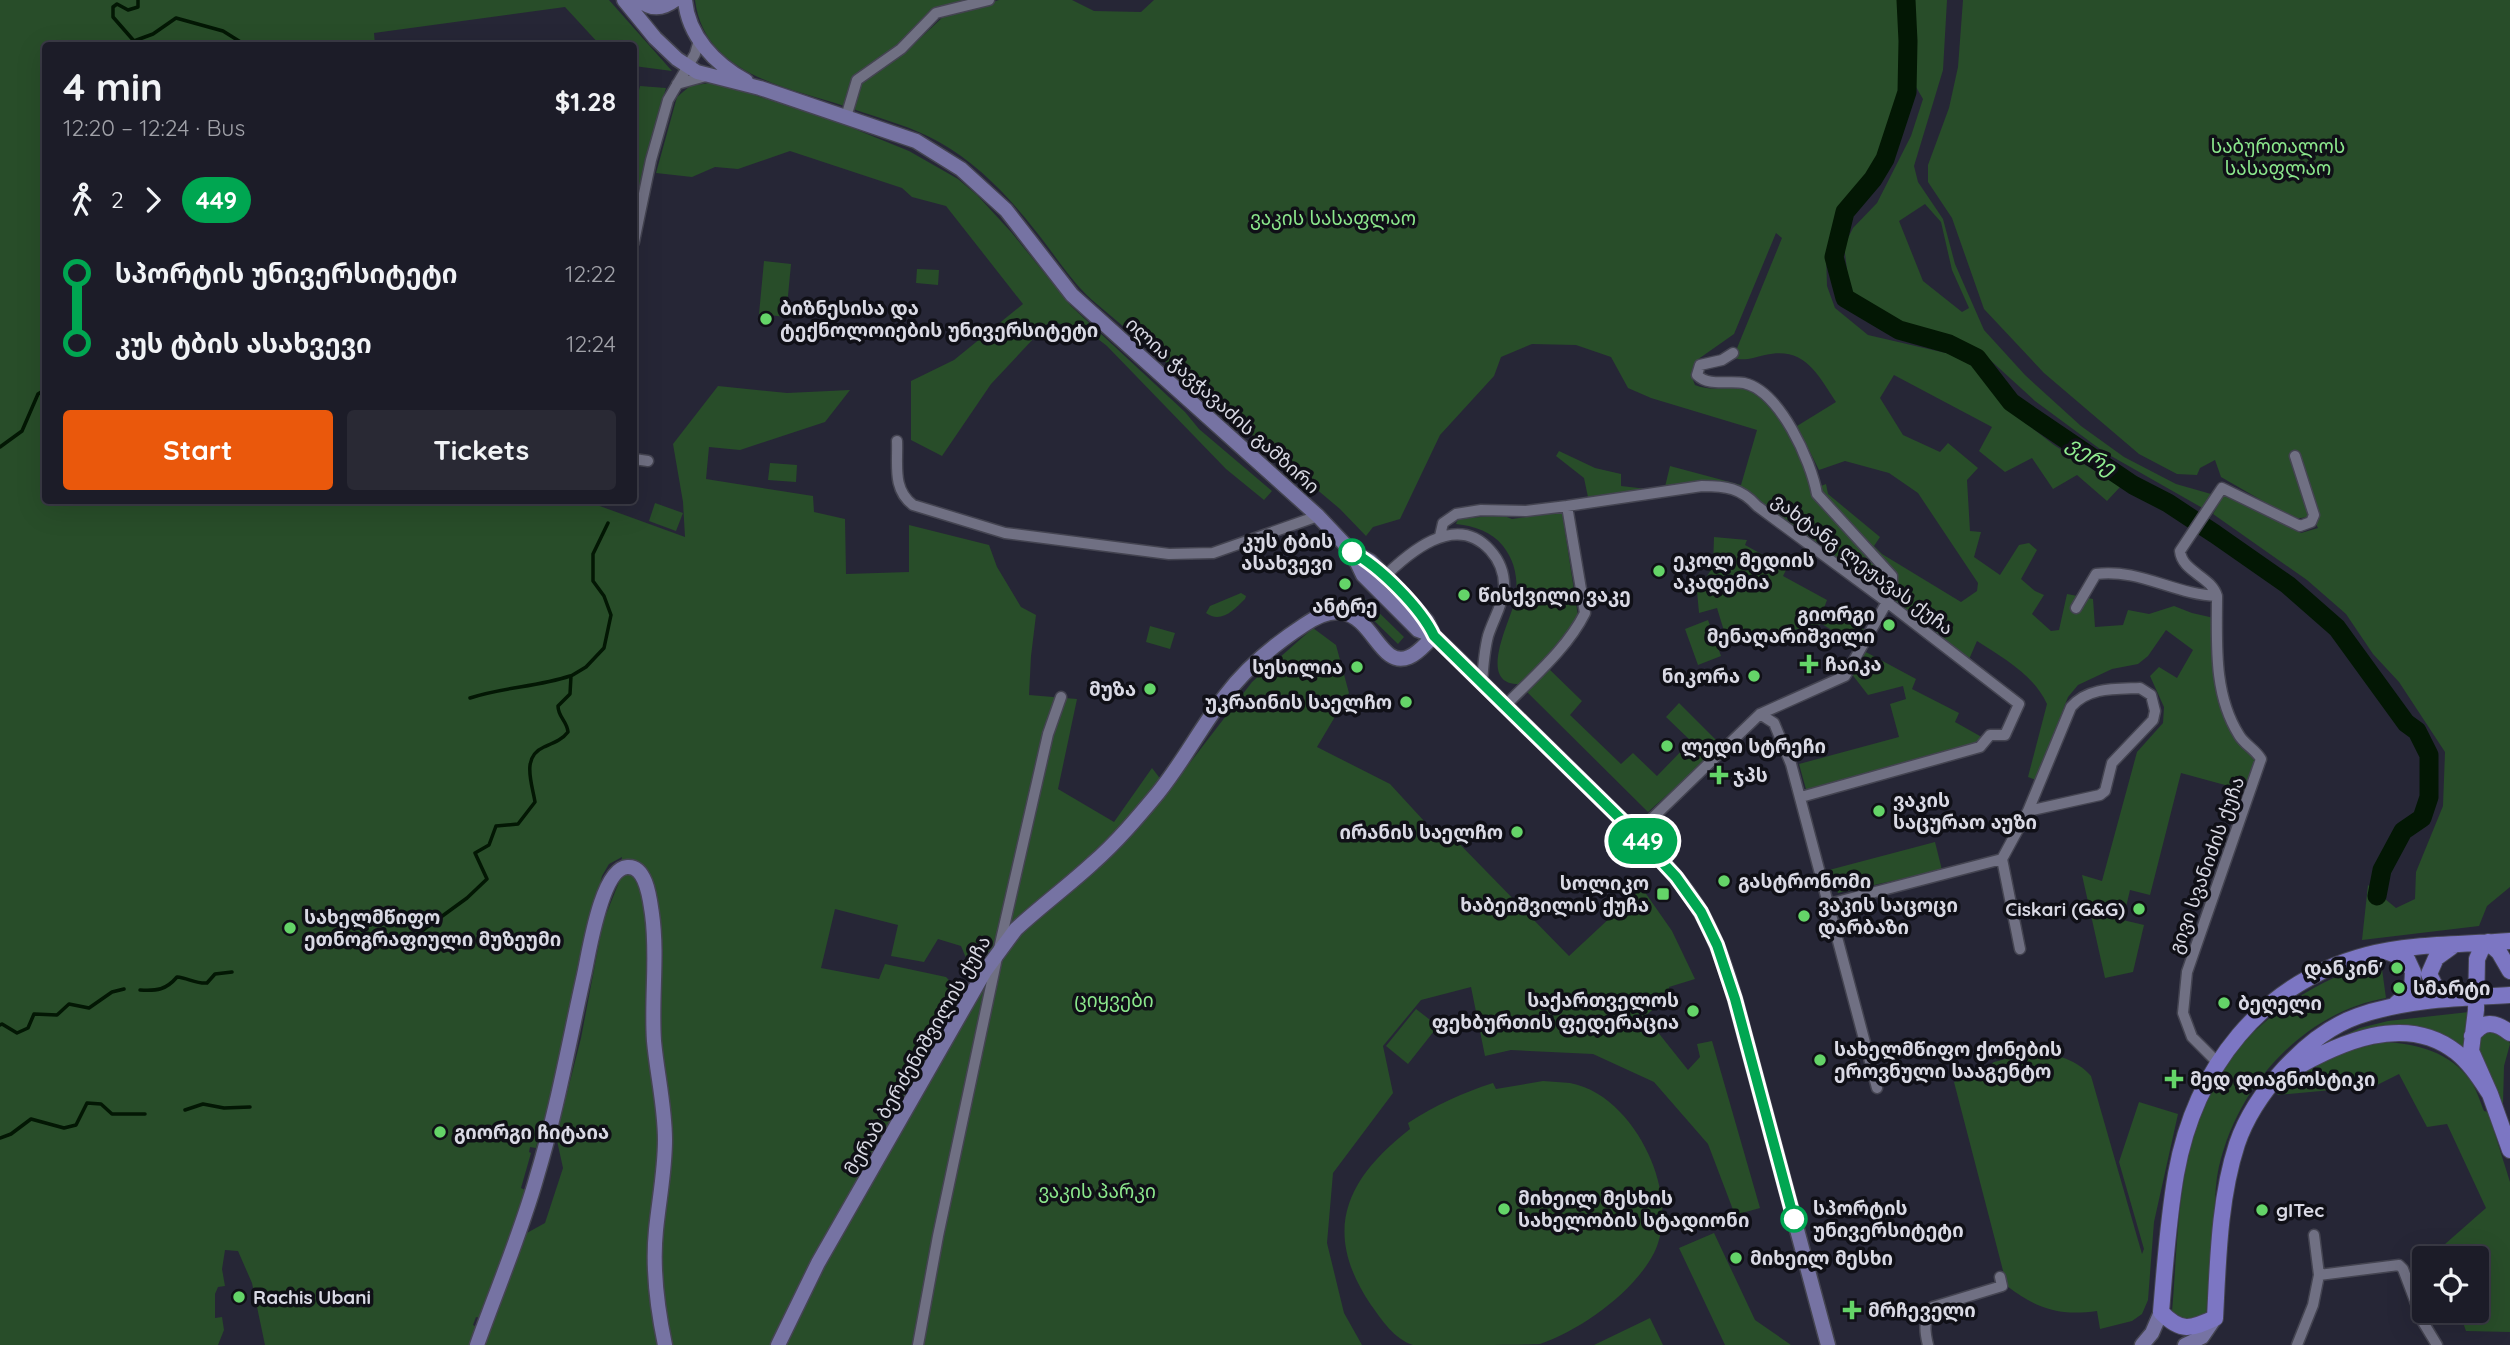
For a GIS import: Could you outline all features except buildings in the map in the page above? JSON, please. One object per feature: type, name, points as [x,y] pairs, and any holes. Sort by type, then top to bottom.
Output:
[{"type":"main road","points":[[628,1],[659,8],[676,0]]},
{"type":"main road","points":[[685,0],[687,14],[699,40],[729,70],[760,88]]},
{"type":"main road","points":[[628,1],[655,38],[687,66],[706,76],[760,88]]},
{"type":"main road","name":"ილია ჭავჭავაძის გამზირი","points":[[760,88],[915,142],[944,157],[973,179],[1006,210],[1072,295],[1318,516],[1352,552],[1359,571],[1380,581],[1418,630],[1434,636],[1636,834],[1686,890],[1701,912],[1717,945],[1735,999],[1828,1345]]},
{"type":"main road","name":"მერაბ ბერძენიშვილის ქუჩა","points":[[778,1345],[818,1263],[953,1026],[998,953],[1016,929],[1117,840],[1160,790],[1225,696],[1246,671],[1303,626],[1327,612],[1345,612],[1354,617],[1388,655],[1397,658],[1408,657],[1434,636]]},
{"type":"main road","points":[[477,1345],[537,1179],[564,1077],[591,945],[607,884],[616,872],[626,866],[633,867],[642,877],[648,892],[654,929],[654,1039],[665,1140],[654,1272],[665,1345]]},
{"type":"main road","points":[[2158,1345],[2178,1164],[2193,1111],[2218,1063],[2258,1013],[2280,995],[2312,976],[2344,962],[2386,951],[2510,941]]},
{"type":"main road","points":[[2488,942],[2499,952],[2510,971]]},
{"type":"main road","points":[[2488,942],[2477,959],[2477,997],[2470,1051],[2490,1094],[2510,1150]]},
{"type":"main road","points":[[2455,945],[2440,953],[2429,974],[2433,984],[2455,998]]},
{"type":"main road","points":[[2386,951],[2407,958],[2414,977],[2412,990],[2394,1006]]},
{"type":"main road","points":[[2213,1345],[2223,1217],[2235,1151],[2246,1126],[2276,1079],[2304,1048],[2330,1029],[2358,1016],[2394,1006],[2455,998],[2510,995]]},
{"type":"main road","points":[[2471,1037],[2480,1026],[2488,1023],[2501,1026],[2510,1032]]},
{"type":"main road","points":[[2276,1079],[2341,1045],[2373,1035],[2399,1034],[2427,1038],[2456,1052],[2490,1094]]},
{"type":"main road","points":[[2161,1312],[2171,1323],[2183,1327],[2197,1326],[2215,1318]]},
{"type":"main road","points":[[2141,1345],[2152,1333],[2161,1312]]},
{"type":"main road","points":[[2185,1345],[2202,1336],[2215,1318]]},
{"type":"street","points":[[846,117],[857,80],[901,48],[936,13],[989,0]]},
{"type":"street","points":[[637,228],[651,160],[668,100],[699,40]]},
{"type":"street","points":[[677,84],[706,76]]},
{"type":"street","points":[[1636,834],[1760,714],[1845,676],[1892,593],[1892,576],[1817,494],[1814,478],[1798,441],[1768,397],[1756,387],[1741,383],[1702,381],[1697,375],[1700,365],[1734,354]]},
{"type":"street","points":[[897,441],[898,486],[903,498],[913,505],[1004,533],[1169,554],[1213,553],[1318,516]]},
{"type":"street","points":[[2076,608],[2096,574],[2109,572],[2145,578],[2196,595],[2217,596],[2215,588],[2183,562],[2180,551],[2222,488],[2300,526],[2311,522],[2314,515],[2295,456]]},
{"type":"street","points":[[637,459],[648,461]]},
{"type":"street","name":"ვახტანგ ლეჟავას ქუჩა","points":[[1380,581],[1403,559],[1440,536],[1443,523],[1456,514],[1481,510],[1526,511],[1702,486],[1742,491],[1757,506],[2019,704],[2005,734],[1990,735],[1980,747],[1801,797]]},
{"type":"street","points":[[1504,706],[1547,663],[1585,613],[1567,506]]},
{"type":"street","points":[[1440,536],[1458,534],[1472,537],[1487,546],[1497,558],[1503,575],[1504,591],[1483,655],[1482,684]]},
{"type":"street","name":"გივი სვანიძის ქუჩა","points":[[2217,596],[2217,653],[2223,703],[2240,737],[2261,759],[2187,972],[2183,1013],[2192,1037],[2218,1063]]},
{"type":"street","points":[[2020,949],[2002,859],[2028,811],[2071,707],[2080,695],[2112,689],[2140,688],[2151,695],[2155,711],[2153,720],[2112,763],[2105,791],[2100,795],[2028,811]]},
{"type":"street","points":[[918,1345],[938,1236],[998,953],[1048,734],[1062,697]]},
{"type":"street","points":[[1760,714],[1774,723],[1791,764],[1877,1088]]},
{"type":"street","points":[[1829,904],[2002,859]]},
{"type":"street","points":[[2297,1345],[2313,1305],[2319,1275],[2314,1235]]},
{"type":"street","points":[[2319,1275],[2399,1265],[2403,1269],[2423,1322],[2437,1345]]},
{"type":"street","points":[[1928,1345],[1924,1329],[1927,1316],[1933,1307],[2002,1286],[2000,1277]]},
{"type":"green space","points":[[0,0],[609,0],[672,71],[637,66],[637,42],[597,42],[565,7],[374,33],[375,42],[42,42],[42,504],[594,504],[685,537],[683,502],[673,444],[718,386],[787,393],[850,390],[825,422],[740,450],[709,447],[706,479],[813,496],[814,512],[845,519],[846,574],[909,572],[909,525],[989,545],[997,567],[1021,607],[1036,615],[1029,695],[1077,699],[1058,789],[1114,822],[1152,768],[1169,790],[1252,682],[1313,628],[1336,645],[1349,693],[1317,747],[1390,784],[1436,834],[1443,827],[1569,956],[1642,888],[1672,931],[1695,979],[1669,987],[1672,1002],[1662,1002],[1645,1016],[1688,1070],[1700,1057],[1697,1044],[1712,1041],[1760,1208],[1735,1215],[1708,1144],[1654,1082],[1593,1054],[1511,1050],[1485,1056],[1471,987],[1421,1000],[1383,1046],[1393,1093],[1333,1173],[1327,1243],[1344,1313],[1362,1345],[485,1345],[525,1234],[545,1223],[563,1168],[556,1136],[581,1038],[603,922],[619,882],[622,857],[609,864],[602,876],[541,1144],[537,1143],[536,1148],[530,1147],[531,1153],[521,1188],[527,1191],[480,1318],[476,1317],[473,1325],[477,1327],[470,1345],[265,1345],[252,1283],[238,1251],[225,1250],[222,1269],[225,1286],[218,1287],[215,1294],[215,1318],[222,1317],[224,1330],[218,1345],[0,1345]],"holes":[[[835,909],[898,925],[891,956],[924,962],[938,939],[961,946],[966,958],[972,960],[977,951],[988,955],[963,995],[946,977],[885,964],[879,979],[821,968]]]},
{"type":"green space","points":[[695,0],[970,0],[957,4],[873,63],[844,106],[774,84],[731,61],[714,45],[702,25]]},
{"type":"green space","name":"ვაკის სასაფლაო","points":[[999,0],[1072,0],[1094,11],[1141,12],[1154,0],[1947,0],[1943,70],[1914,166],[1918,182],[1943,219],[1955,264],[1984,330],[2025,375],[2081,426],[2124,457],[2176,484],[2211,494],[2206,510],[2104,452],[2035,401],[1977,348],[1904,327],[1871,310],[1850,293],[1844,246],[1853,228],[1877,203],[1911,136],[1923,99],[1902,63],[1902,86],[1888,133],[1868,177],[1841,208],[1826,253],[1827,286],[1835,308],[1868,335],[1950,354],[1972,365],[2015,415],[2054,445],[2120,487],[2107,501],[2077,475],[2053,489],[2032,458],[2005,472],[1979,451],[1992,427],[1894,375],[1880,398],[1903,435],[1940,452],[1948,443],[1978,468],[1967,480],[1970,531],[1981,532],[1974,557],[2000,575],[2019,545],[2029,543],[2037,550],[2021,579],[2044,595],[2032,614],[2051,631],[2059,630],[2067,594],[2093,599],[2095,627],[2123,625],[2128,610],[2149,614],[2174,606],[2214,618],[2213,647],[2218,702],[2235,740],[2251,750],[2257,763],[2247,791],[2181,773],[2150,895],[2130,890],[2123,920],[2144,925],[2133,972],[2105,978],[2082,875],[2102,881],[2137,752],[2163,723],[2164,707],[2150,676],[2159,667],[2177,678],[2193,650],[2166,630],[2148,656],[2138,664],[2112,669],[2078,685],[2068,697],[2036,780],[2028,777],[2047,704],[2041,693],[2026,675],[1977,641],[1967,664],[1890,602],[1895,579],[1822,494],[1821,486],[1826,484],[1828,494],[1880,537],[1874,546],[1882,554],[1961,602],[1977,591],[1978,583],[1918,493],[1889,473],[1845,461],[1819,470],[1797,426],[1836,402],[1822,381],[1808,364],[1790,354],[1733,358],[1782,238],[1776,233],[1734,334],[1697,360],[1691,375],[1695,385],[1744,389],[1767,403],[1798,449],[1814,493],[1890,577],[1886,599],[1747,496],[1705,485],[1664,491],[1670,466],[1741,485],[1757,430],[1651,398],[1628,388],[1611,357],[1576,345],[1532,344],[1501,357],[1494,376],[1440,435],[1400,519],[1373,527],[1366,536],[1340,509],[1092,300],[1014,204],[979,170],[953,150],[929,137],[853,109],[860,81],[901,56],[944,16]],"holes":[[[1925,204],[1941,222],[1952,270],[1969,308],[1962,312],[1923,281],[1899,221]]]},
{"type":"green space","name":"საბურთალოს სასაფლაო","points":[[1963,0],[2510,0],[2510,887],[2487,906],[2479,926],[2362,940],[2368,885],[2396,908],[2415,899],[2416,872],[2443,806],[2445,752],[2399,682],[2373,654],[2346,614],[2307,580],[2213,514],[2224,494],[2301,533],[2318,528],[2311,514],[2294,519],[2221,477],[2215,460],[2200,468],[2197,475],[2177,474],[2139,454],[2044,373],[1984,309],[1952,218],[1928,182],[1928,165],[1949,108],[1958,67]]},
{"type":"green space","points":[[715,82],[845,125],[909,151],[958,179],[977,195],[1012,233],[1071,306],[1185,412],[1199,429],[1272,491],[1264,500],[1226,469],[1107,346],[1089,332],[1050,321],[991,384],[942,456],[911,440],[911,381],[954,360],[1023,304],[946,206],[912,197],[902,188],[790,151],[738,169],[715,167],[692,177],[656,173],[677,97],[690,86]]},
{"type":"green space","points":[[640,86],[666,88],[637,194],[637,98]]},
{"type":"green space","points":[[764,261],[791,264],[786,317],[759,314]]},
{"type":"green space","points":[[917,269],[939,270],[938,285],[916,283]]},
{"type":"green space","points":[[1559,451],[1595,468],[1621,474],[1621,486],[1647,489],[1647,492],[1588,497],[1584,478],[1556,456]]},
{"type":"green space","points":[[770,463],[797,465],[796,482],[768,480]]},
{"type":"green space","points":[[655,503],[683,513],[676,531],[649,521]]},
{"type":"green space","points":[[1562,512],[1578,616],[1576,625],[1524,684],[1509,683],[1500,676],[1498,664],[1503,636],[1516,597],[1513,564],[1503,546],[1494,537],[1476,528],[1456,524],[1458,519],[1502,515],[1512,519]]},
{"type":"green space","points":[[1714,537],[1747,540],[1745,545],[1787,568],[1783,576],[1827,600],[1824,608],[1867,631],[1857,646],[1822,624],[1728,644],[1717,608],[1699,613],[1697,591],[1713,567]]},
{"type":"green space","points":[[1241,593],[1246,596],[1245,599],[1227,614],[1217,617],[1206,613],[1210,606]]},
{"type":"green space","points":[[1365,599],[1404,637],[1398,644],[1359,606]]},
{"type":"green space","points":[[1708,620],[1721,656],[1698,665],[1685,629]]},
{"type":"green space","points":[[1150,626],[1175,633],[1170,649],[1146,642]]},
{"type":"green space","points":[[1864,651],[1916,679],[1912,689],[1959,713],[1955,722],[1987,740],[1807,793],[1799,764],[1899,737],[1890,704],[1906,699],[1903,686],[1868,695],[1851,673]]},
{"type":"green space","points":[[1547,667],[1582,701],[1570,715],[1621,764],[1633,753],[1657,776],[1691,741],[1666,717],[1679,703],[1722,746],[1648,812],[1525,690]]},
{"type":"green space","points":[[1935,842],[1942,870],[1838,893],[1829,870]]},
{"type":"green space","points":[[2381,962],[2386,998],[2325,1020],[2299,1039],[2275,1061],[2254,1087],[2238,1115],[2225,1146],[2217,1177],[2206,1315],[2184,1321],[2172,1312],[2181,1197],[2200,1113],[2218,1075],[2236,1050],[2282,1008],[2336,977]]},
{"type":"green space","points":[[1416,1009],[1438,1026],[1408,1064],[1386,1046]]},
{"type":"green space","points":[[2469,1012],[2465,1050],[2431,1033],[2321,1046],[2360,1028],[2388,1021]]},
{"type":"green space","points":[[2487,1028],[2507,1036],[2510,1044],[2504,1066],[2503,1105],[2474,1041]]},
{"type":"green space","points":[[2385,1042],[2409,1045],[2443,1056],[2462,1070],[2476,1091],[2484,1111],[2488,1112],[2510,1182],[2510,1332],[2466,1331],[2463,1323],[2489,1323],[2489,1246],[2443,1246],[2486,1208],[2447,1124],[2427,1127],[2399,1074],[2375,1086],[2277,1095],[2315,1065]]},
{"type":"green space","points":[[2037,1051],[2073,1062],[2091,1076],[2142,1254],[2144,1249],[2119,1162],[2139,1102],[2178,1114],[2154,1222],[2148,1300],[2142,1314],[2132,1321],[2100,1329],[2097,1311],[2049,1309],[2028,1300],[2007,1286],[1954,1082],[1982,1071],[1994,1062]]},
{"type":"green space","name":"მიხეილ მესხის სახელობის სტადიონი","points":[[1543,1081],[1570,1083],[1597,1093],[1620,1111],[1638,1135],[1651,1160],[1661,1195],[1661,1230],[1654,1253],[1634,1282],[1605,1308],[1556,1338],[1540,1344],[1413,1345],[1406,1342],[1389,1328],[1371,1305],[1356,1278],[1347,1253],[1344,1230],[1356,1187],[1370,1167],[1410,1129],[1408,1123],[1429,1111],[1460,1095],[1493,1083],[1496,1089]]},
{"type":"green space","points":[[1714,1233],[1755,1320],[1791,1345],[1725,1345],[1679,1248]]},
{"type":"green space","points":[[1650,1318],[1663,1345],[1594,1345]]},
{"type":"waterway","points":[[138,0],[138,7],[128,10],[117,4],[113,7],[113,17],[134,41],[153,34],[176,18],[223,31],[239,42]]},
{"type":"waterway","name":"ვერე","points":[[1906,0],[1907,92],[1885,159],[1873,179],[1845,212],[1834,257],[1845,298],[1899,330],[1949,344],[1977,358],[2011,402],[2133,485],[2168,503],[2215,534],[2288,585],[2337,628],[2406,723],[2417,731],[2429,755],[2429,797],[2422,818],[2403,831],[2382,870],[2377,896]]},
{"type":"waterway","points":[[0,447],[22,431],[38,394],[42,392]]},
{"type":"waterway","points":[[408,941],[467,898],[487,879],[475,853],[489,845],[496,826],[518,824],[535,802],[530,779],[532,757],[568,732],[558,706],[570,694],[571,676],[586,667],[604,648],[611,615],[604,596],[593,581],[593,554],[608,523]]},
{"type":"waterway","points":[[470,698],[570,676]]},
{"type":"waterway","points":[[140,990],[161,989],[177,977],[207,983],[215,974],[232,972]]},
{"type":"waterway","points":[[0,1025],[17,1033],[28,1028],[34,1014],[57,1015],[69,1004],[89,1008],[112,992],[124,989]]},
{"type":"waterway","points":[[0,1138],[11,1134],[31,1119],[64,1128],[76,1125],[87,1103],[101,1104],[112,1114],[145,1114]]},
{"type":"waterway","points":[[185,1110],[203,1104],[224,1108],[250,1107]]},
{"type":"bus line","name":"449","points":[[1352,552],[1370,561],[1427,621],[1434,636],[1636,834],[1665,864],[1701,912],[1727,972],[1794,1219]]},
{"type":"place","name":"ბიზნესისა და ტექნოლოიების უნივერსიტეტი","points":[[766,319]]},
{"type":"place","name":"კუს ტბის ასახვევი","points":[[1352,552]]},
{"type":"place","name":"ეკოლ მედიის აკადემია","points":[[1659,571]]},
{"type":"place","name":"ანტრე","points":[[1345,584]]},
{"type":"place","name":"წისქვილი ვაკე","points":[[1464,595]]},
{"type":"place","name":"გიორგი მენაღარიშვილი","points":[[1889,625]]},
{"type":"place","name":"ჩაიკა","points":[[1809,664]]},
{"type":"place","name":"სესილია","points":[[1357,667]]},
{"type":"place","name":"ნიკორა","points":[[1754,676]]},
{"type":"place","name":"მუზა","points":[[1150,689]]},
{"type":"place","name":"უკრაინის საელჩო","points":[[1406,702]]},
{"type":"place","name":"ლედი სტრეჩი","points":[[1667,746]]},
{"type":"place","name":"ჯპს","points":[[1719,775]]},
{"type":"place","name":"ვაკის საცურაო აუზი","points":[[1879,811]]},
{"type":"place","name":"ირანის საელჩო","points":[[1517,832]]},
{"type":"place","name":"გასტრონომი","points":[[1724,881]]},
{"type":"place","name":"სოლიკო ხაბეიშვილის ქუჩა","points":[[1663,894]]},
{"type":"place","name":"Ciskari (G&G)","points":[[2139,909]]},
{"type":"place","name":"ვაკის საცოცი დარბაზი","points":[[1804,916]]},
{"type":"place","name":"სახელმწიფო ეთნოგრაფიული მუზეუმი","points":[[290,928]]},
{"type":"place","name":"დანკინ'","points":[[2397,968]]},
{"type":"place","name":"სმარტი","points":[[2399,988]]},
{"type":"place","name":"ბეღელი","points":[[2224,1003]]},
{"type":"place","name":"საქართველოს ფეხბურთის ფედერაცია","points":[[1693,1011]]},
{"type":"place","name":"სახელმწიფო ქონების ეროვნული სააგენტო","points":[[1820,1060]]},
{"type":"place","name":"მედ დიაგნოსტიკი","points":[[2174,1079]]},
{"type":"place","name":"გიორგი ჩიტაია","points":[[440,1132]]},
{"type":"place","name":"მიხეილ მესხის სახელობის სტადიონი","points":[[1504,1209]]},
{"type":"place","name":"gITec","points":[[2262,1210]]},
{"type":"place","name":"სპორტის უნივერსიტეტი","points":[[1794,1219]]},
{"type":"place","name":"მიხეილ მესხი","points":[[1736,1258]]},
{"type":"place","name":"Rachis Ubani","points":[[239,1297]]},
{"type":"place","name":"მრჩეველი","points":[[1852,1310]]},
{"type":"park label","name":"ციყვები","points":[[1114,1000]]},
{"type":"park label","name":"ვაკის პარკი","points":[[1097,1191]]}]
